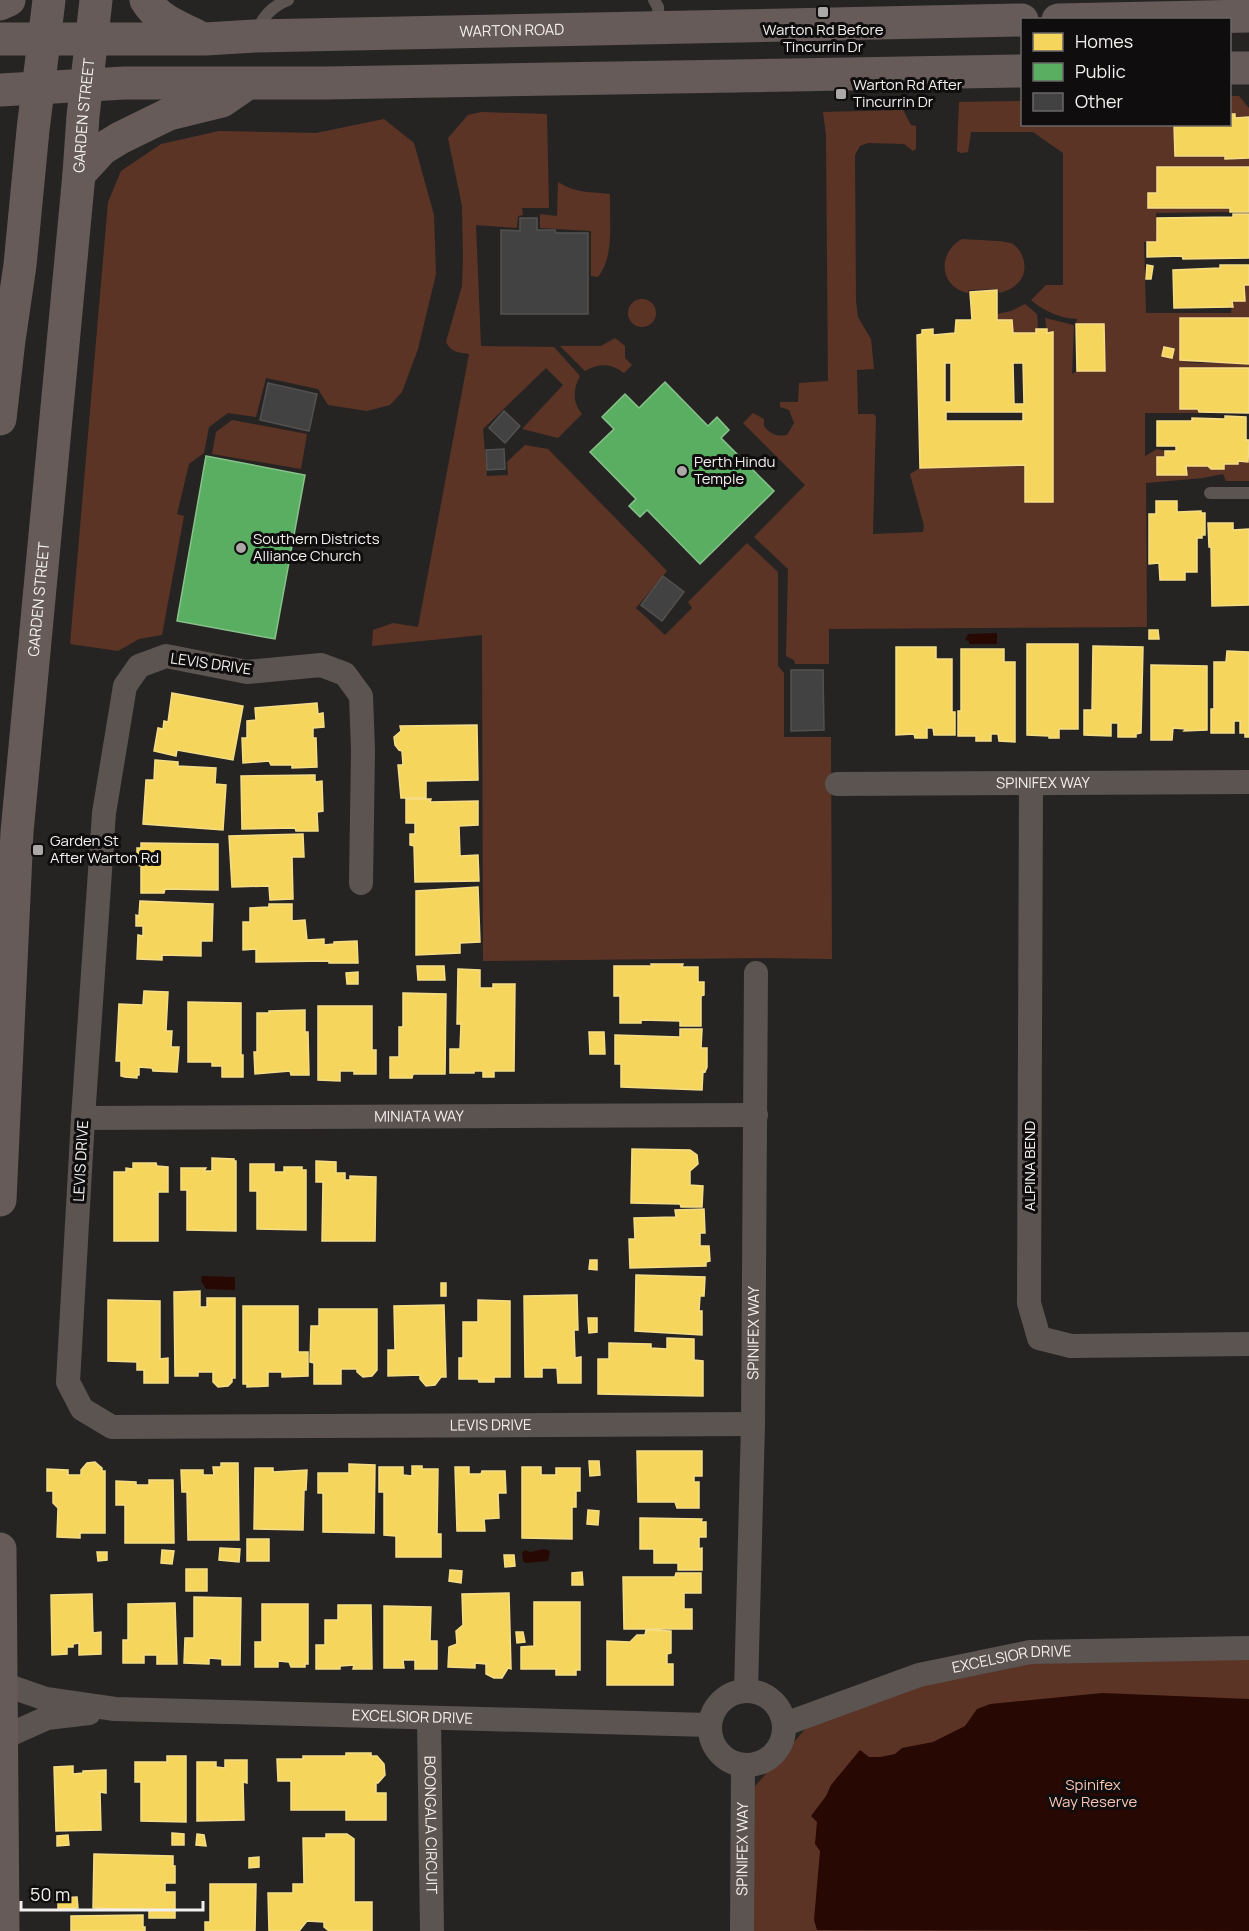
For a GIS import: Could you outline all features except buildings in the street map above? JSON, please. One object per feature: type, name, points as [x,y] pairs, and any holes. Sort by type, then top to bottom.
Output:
[{"type":"main road","points":[[0,4],[9,0]]},
{"type":"main road","points":[[0,419],[20,265],[49,0]]},
{"type":"main road","name":"GARDEN STREET","points":[[0,1200],[17,832],[79,174],[82,116],[96,0]]},
{"type":"main road","points":[[146,0],[156,14],[166,21],[206,39]]},
{"type":"main road","points":[[1084,18],[1126,12],[1249,16]]},
{"type":"main road","name":"WARTON ROAD","points":[[0,39],[206,39],[656,14],[1021,20]]},
{"type":"main road","points":[[1231,68],[1249,68]]},
{"type":"main road","points":[[0,90],[125,83],[326,83],[1021,71]]},
{"type":"main road","points":[[79,174],[102,149],[120,138],[169,114],[222,101],[250,82]]},
{"type":"main road","points":[[0,223],[20,265]]},
{"type":"main road","points":[[0,1549],[3,1931]]},
{"type":"street","points":[[1077,18],[1083,0]]},
{"type":"street","name":"LEVIS DRIVE","points":[[361,883],[363,750],[361,696],[345,674],[321,665],[247,672],[166,657],[139,666],[125,686],[105,813],[83,1118],[68,1382],[82,1409],[112,1427],[753,1424]]},
{"type":"street","name":"SPINIFEX WAY","points":[[837,784],[1249,782]]},
{"type":"street","name":"ALPINA BEND","points":[[1031,783],[1029,1302],[1039,1338],[1071,1346],[1249,1344]]},
{"type":"street","name":"SPINIFEX WAY","points":[[746,1691],[753,1424],[756,974]]},
{"type":"street","name":"MINIATA WAY","points":[[83,1118],[756,1115]]},
{"type":"street","name":"EXCELSIOR DRIVE","points":[[785,1724],[919,1675],[1030,1652],[1249,1648]]},
{"type":"street","name":"EXCELSIOR DRIVE","points":[[1,1683],[46,1699],[115,1709],[709,1725]]},
{"type":"street","points":[[746,1691],[759,1693],[771,1699],[780,1709],[785,1724],[784,1737],[779,1749],[770,1759],[758,1765],[743,1766],[730,1762],[720,1754],[712,1744],[709,1725],[720,1702],[731,1694],[746,1691]]},
{"type":"street","name":"EXCELSIOR DRIVE","points":[[1,1739],[47,1718],[115,1709]]},
{"type":"street","name":"BOONGALA CIRCUIT","points":[[429,1719],[432,1931]]},
{"type":"street","name":"SPINIFEX WAY","points":[[742,1931],[743,1766]]},
{"type":"lane","points":[[255,36],[260,24],[276,5],[288,0]]},
{"type":"lane","points":[[1210,493],[1249,493]]},
{"type":"green space","points":[[1231,96],[1239,96],[1249,108],[1249,117],[1235,118],[1235,114],[1231,114]]},
{"type":"green space","points":[[1021,101],[1021,126],[1174,126],[1175,156],[1225,156],[1226,159],[1248,158],[1249,153],[1249,167],[1157,167],[1157,193],[1148,193],[1148,208],[1230,208],[1230,212],[1156,213],[1157,242],[1144,242],[1146,313],[1231,313],[1232,301],[1244,300],[1244,285],[1249,285],[1249,318],[1180,318],[1180,360],[1197,360],[1197,362],[1182,363],[1249,363],[1249,369],[1180,368],[1180,408],[1198,409],[1198,413],[1145,413],[1145,456],[1157,449],[1165,451],[1165,457],[1157,457],[1157,474],[1186,475],[1186,466],[1224,469],[1224,464],[1247,462],[1249,456],[1249,481],[1226,481],[1223,474],[1146,483],[1147,627],[829,629],[829,664],[795,664],[794,660],[786,656],[788,569],[754,537],[805,485],[743,423],[753,413],[764,419],[764,426],[771,433],[780,436],[787,435],[794,423],[789,410],[780,407],[780,402],[798,402],[799,383],[828,381],[826,135],[823,112],[903,110],[911,125],[916,126],[916,149],[913,151],[904,144],[868,143],[860,146],[855,155],[856,301],[858,317],[871,339],[874,369],[857,370],[858,414],[874,414],[876,417],[873,534],[923,532],[924,526],[910,474],[920,468],[1025,465],[1025,501],[1053,502],[1052,332],[1047,333],[1045,318],[1074,325],[1072,374],[1077,371],[1105,371],[1104,324],[1076,324],[1077,319],[1052,313],[1031,300],[1046,285],[1063,285],[1063,153],[1033,132],[971,132],[968,152],[961,153],[957,151],[959,102]]},
{"type":"green space","points":[[481,112],[547,114],[549,208],[522,208],[523,215],[518,216],[517,228],[476,225],[481,346],[554,347],[580,376],[575,395],[576,405],[582,414],[558,438],[522,429],[563,385],[546,368],[483,429],[487,476],[508,475],[507,462],[525,445],[548,449],[667,571],[636,608],[665,635],[692,608],[688,602],[747,543],[778,572],[778,666],[784,673],[784,737],[831,737],[832,959],[483,961],[482,635],[372,646],[373,630],[393,623],[418,627],[469,354],[453,350],[446,342],[462,286],[463,257],[462,206],[448,138],[468,115]]},
{"type":"green space","points":[[384,119],[414,143],[434,215],[436,274],[418,349],[402,392],[390,405],[367,411],[328,405],[318,389],[266,378],[256,417],[228,413],[209,427],[204,453],[189,464],[177,514],[184,516],[162,635],[139,639],[118,651],[70,644],[108,202],[121,171],[161,144],[219,131],[316,133]]},
{"type":"green space","points":[[558,182],[576,190],[610,194],[609,248],[607,259],[598,277],[591,276],[591,231],[540,228],[540,214],[557,216]]},
{"type":"green space","points":[[962,239],[1013,244],[1022,255],[1024,262],[1021,280],[1012,288],[1000,293],[998,289],[969,290],[968,293],[958,290],[947,277],[945,261],[948,252]]},
{"type":"green space","points":[[642,299],[652,303],[656,313],[652,323],[642,327],[632,323],[628,313],[632,303]]},
{"type":"green space","points":[[1025,304],[1037,314],[1036,333],[1013,333],[1012,320],[997,320],[997,314],[1011,311]]},
{"type":"green space","points":[[615,338],[625,346],[625,358],[632,365],[624,373],[605,365],[585,371],[560,346],[601,346]]},
{"type":"green space","points":[[232,420],[307,434],[301,469],[212,454],[216,432]]},
{"type":"green space","name":"Spinifex Way Reserve","points":[[1249,1655],[1249,1931],[746,1931],[749,1793],[815,1718],[938,1679],[1029,1658]]},
{"type":"shaded area","points":[[997,633],[997,644],[969,644],[969,641],[965,640],[968,634]]},
{"type":"shaded area","points":[[202,1276],[235,1277],[235,1290],[206,1289],[201,1281]]},
{"type":"shaded area","points":[[544,1549],[550,1551],[548,1561],[526,1563],[523,1561],[522,1553],[525,1550],[530,1552]]},
{"type":"shaded area","name":"Spinifex Way Reserve","points":[[1102,1693],[1249,1699],[1249,1931],[817,1930],[814,1920],[820,1851],[815,1844],[817,1822],[811,1816],[831,1785],[860,1750],[869,1757],[880,1757],[895,1754],[902,1748],[933,1742],[965,1726],[977,1709],[990,1704]]},
{"type":"place","name":"Warton Rd Before Tincurrin Dr","points":[[823,12]]},
{"type":"place","name":"Warton Rd After Tincurrin Dr","points":[[841,94]]},
{"type":"place","name":"Perth Hindu Temple","points":[[682,471]]},
{"type":"place","name":"Southern Districts Alliance Church","points":[[241,548]]},
{"type":"place","name":"Garden St After Warton Rd","points":[[38,850]]}]
